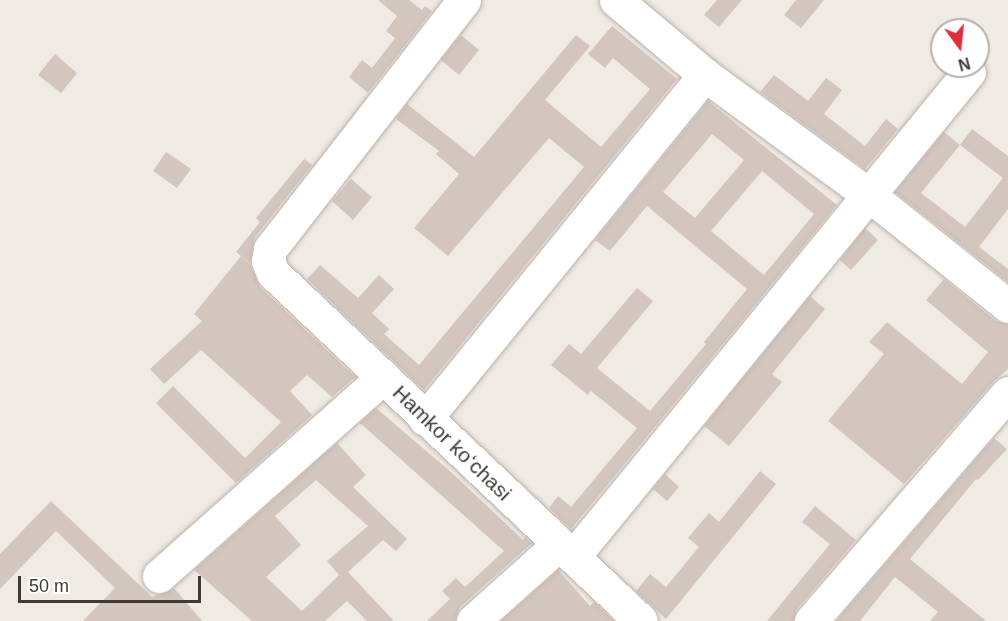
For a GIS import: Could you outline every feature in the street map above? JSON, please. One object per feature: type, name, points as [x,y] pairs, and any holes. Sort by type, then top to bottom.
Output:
[{"type":"street","name":"Hamkor koʻchasi","points":[[464,0],[281,234],[270,249],[268,261],[273,273],[641,621]]},
{"type":"street","points":[[616,0],[705,75],[869,195],[1008,306]]},
{"type":"street","points":[[425,419],[705,75]]},
{"type":"street","points":[[472,621],[566,551],[869,195],[964,78]]},
{"type":"street","points":[[159,576],[382,377]]},
{"type":"street","points":[[811,621],[1008,393]]},
{"type":"building","points":[[378,0],[409,0],[422,10],[425,6],[432,11],[368,93],[349,77],[362,60],[372,68],[395,38],[386,31],[397,16]]},
{"type":"building","points":[[717,0],[742,0],[719,27],[704,15]]},
{"type":"building","points":[[796,0],[824,0],[801,28],[784,15]]},
{"type":"building","points":[[612,26],[677,79],[424,390],[307,279],[320,265],[358,298],[379,275],[394,289],[372,313],[389,329],[384,334],[419,365],[584,167],[549,138],[448,256],[414,228],[459,174],[436,154],[439,151],[396,119],[407,104],[474,157],[576,35],[590,46],[545,100],[601,147],[650,89],[613,58],[605,68],[588,54]]},
{"type":"building","points":[[461,35],[479,50],[459,75],[441,60]]},
{"type":"building","points":[[55,54],[77,73],[61,93],[38,75]]},
{"type":"building","points":[[774,75],[808,101],[826,78],[842,90],[824,114],[865,146],[886,119],[898,129],[865,169],[760,92]]},
{"type":"building","points":[[708,101],[837,205],[571,529],[549,508],[558,496],[571,507],[637,428],[591,391],[588,395],[551,365],[569,344],[581,354],[637,288],[653,301],[597,368],[650,411],[706,344],[704,342],[747,289],[647,206],[610,251],[595,240]],"holes":[[[712,134],[744,160],[695,218],[663,192]],[[762,171],[814,214],[764,275],[711,231]]]},
{"type":"building","points":[[972,129],[1008,156],[1008,209],[979,247],[1008,269],[1008,282],[895,192],[944,132],[960,145]],"holes":[[[960,145],[1003,178],[965,227],[921,193]]]},
{"type":"building","points":[[166,152],[191,169],[177,188],[153,171]]},
{"type":"building","points":[[304,159],[312,165],[255,237],[250,263],[236,252],[260,222],[256,218]]},
{"type":"building","points":[[351,179],[372,197],[353,220],[332,201]]},
{"type":"building","points":[[865,228],[878,240],[851,270],[840,260]]},
{"type":"building","points":[[241,256],[250,264],[260,287],[355,377],[332,397],[307,375],[290,391],[312,415],[236,483],[156,403],[173,386],[245,458],[281,422],[201,350],[164,384],[150,369],[202,321],[194,314]]},
{"type":"building","points":[[944,279],[996,321],[1008,324],[1008,369],[994,381],[904,484],[828,421],[884,354],[869,342],[887,322],[962,384],[988,352],[926,300]]},
{"type":"building","points":[[810,296],[825,309],[772,374],[782,382],[729,446],[704,426]]},
{"type":"building","points":[[376,408],[452,473],[523,540],[525,537],[532,543],[460,607],[455,621],[427,621],[450,599],[442,591],[456,578],[465,587],[504,551],[360,423]]},
{"type":"building","points":[[994,438],[1007,449],[978,480],[976,479],[910,559],[986,621],[930,621],[938,612],[895,577],[860,621],[836,621]]},
{"type":"building","points":[[337,443],[366,475],[353,487],[407,539],[396,551],[383,540],[348,572],[394,621],[367,621],[347,601],[325,621],[252,621],[194,570]],"holes":[[[316,480],[368,526],[327,561],[339,575],[302,611],[266,577],[301,545],[275,516]]]},
{"type":"building","points":[[760,471],[776,484],[666,619],[636,591],[650,574],[666,587],[699,547],[688,538],[709,513],[719,522]]},
{"type":"building","points":[[665,474],[679,487],[667,501],[653,489]]},
{"type":"building","points":[[51,501],[152,597],[174,588],[202,621],[83,621],[115,588],[56,531],[0,589],[0,554]]},
{"type":"building","points":[[815,506],[856,540],[797,609],[793,621],[767,621],[830,544],[802,522]]},
{"type":"building","points":[[558,570],[590,606],[594,602],[614,621],[501,621]]}]
